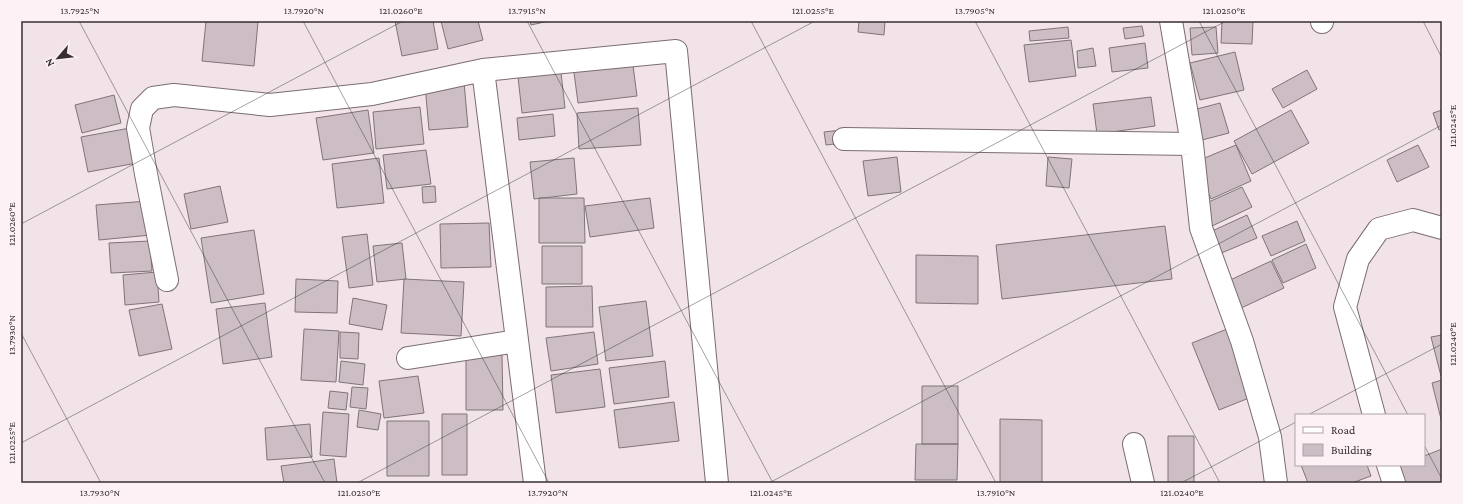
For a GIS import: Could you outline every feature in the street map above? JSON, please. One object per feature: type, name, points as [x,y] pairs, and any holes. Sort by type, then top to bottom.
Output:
[{"type":"street","points":[[1171,21],[1192,144],[1201,228],[1242,341],[1270,437],[1276,483]]},
{"type":"street","points":[[168,280],[138,128],[142,109],[153,98],[174,95],[270,105],[372,94],[483,70],[676,51],[718,483]]},
{"type":"street","points":[[483,70],[535,483]]},
{"type":"street","points":[[844,139],[1192,144]]},
{"type":"street","points":[[1374,414],[1346,307],[1358,259],[1379,229],[1413,220],[1442,228]]},
{"type":"street","points":[[408,358],[517,341]]},
{"type":"street","points":[[1134,444],[1143,483]]},
{"type":"street","points":[[1388,466],[1394,483]]},
{"type":"building","points":[[206,21],[258,22],[254,66],[202,61]]},
{"type":"building","points":[[395,21],[433,21],[438,49],[402,56]]},
{"type":"building","points":[[441,21],[478,21],[483,40],[448,49]]},
{"type":"building","points":[[530,21],[549,21],[531,25]]},
{"type":"building","points":[[859,21],[885,21],[884,35],[858,32]]},
{"type":"building","points":[[1222,21],[1253,21],[1252,44],[1221,43]]},
{"type":"building","points":[[1142,26],[1144,36],[1125,39],[1123,28]]},
{"type":"building","points":[[1068,27],[1069,38],[1030,41],[1029,31]]},
{"type":"building","points":[[1216,27],[1218,53],[1192,55],[1190,28]]},
{"type":"building","points":[[1071,40],[1076,76],[1029,82],[1024,45]]},
{"type":"building","points":[[1145,43],[1148,68],[1112,72],[1109,48]]},
{"type":"building","points":[[1093,48],[1096,66],[1078,68],[1077,51]]},
{"type":"building","points":[[1235,52],[1244,90],[1200,100],[1190,63]]},
{"type":"building","points":[[632,58],[637,96],[578,103],[573,65]]},
{"type":"building","points":[[1307,70],[1317,89],[1283,108],[1272,89]]},
{"type":"building","points":[[561,73],[565,108],[522,113],[518,77]]},
{"type":"building","points":[[464,82],[468,127],[429,130],[425,85]]},
{"type":"building","points":[[114,95],[121,123],[82,133],[75,105]]},
{"type":"building","points":[[1151,97],[1155,126],[1097,134],[1093,104]]},
{"type":"building","points":[[1220,103],[1229,133],[1202,140],[1193,110]]},
{"type":"building","points":[[420,107],[424,144],[376,149],[373,112]]},
{"type":"building","points":[[638,108],[641,145],[579,149],[577,113]]},
{"type":"building","points":[[368,110],[374,153],[323,160],[316,118]]},
{"type":"building","points":[[1291,110],[1309,143],[1252,174],[1234,141]]},
{"type":"building","points":[[1442,110],[1442,129],[1439,130],[1433,113]]},
{"type":"building","points":[[553,114],[555,136],[519,140],[517,118]]},
{"type":"building","points":[[130,128],[137,163],[88,172],[81,137]]},
{"type":"building","points":[[841,130],[843,143],[826,145],[824,132]]},
{"type":"building","points":[[1236,145],[1251,181],[1211,199],[1195,162]]},
{"type":"building","points":[[1418,145],[1429,167],[1397,182],[1387,160]]},
{"type":"building","points":[[426,150],[431,184],[387,189],[383,155]]},
{"type":"building","points":[[897,157],[901,192],[868,196],[863,161]]},
{"type":"building","points":[[1048,157],[1072,159],[1069,188],[1046,186]]},
{"type":"building","points":[[379,158],[384,203],[337,208],[332,164]]},
{"type":"building","points":[[574,158],[577,194],[534,199],[530,162]]},
{"type":"building","points":[[220,186],[228,222],[191,229],[184,194]]},
{"type":"building","points":[[435,186],[436,202],[423,203],[422,187]]},
{"type":"building","points":[[1242,187],[1252,207],[1212,226],[1202,205]]},
{"type":"building","points":[[539,198],[584,198],[585,243],[539,243]]},
{"type":"building","points":[[650,198],[654,228],[590,237],[585,206]]},
{"type":"building","points":[[148,201],[151,235],[99,240],[96,205]]},
{"type":"building","points":[[1247,215],[1257,238],[1219,254],[1210,232]]},
{"type":"building","points":[[1297,221],[1305,241],[1271,256],[1262,236]]},
{"type":"building","points":[[489,223],[491,267],[441,268],[440,224]]},
{"type":"building","points":[[1165,226],[1172,279],[1002,299],[996,245]]},
{"type":"building","points":[[254,230],[264,294],[211,303],[201,238]]},
{"type":"building","points":[[367,234],[373,285],[349,288],[342,237]]},
{"type":"building","points":[[150,241],[152,271],[111,273],[109,243]]},
{"type":"building","points":[[402,243],[406,279],[377,282],[373,246]]},
{"type":"building","points":[[1306,244],[1316,268],[1283,283],[1272,260]]},
{"type":"building","points":[[542,246],[582,246],[582,284],[542,284]]},
{"type":"building","points":[[916,255],[978,256],[978,304],[916,303]]},
{"type":"building","points":[[1271,261],[1284,288],[1239,309],[1226,282]]},
{"type":"building","points":[[157,272],[159,302],[125,305],[123,275]]},
{"type":"building","points":[[296,279],[338,281],[337,313],[295,312]]},
{"type":"building","points":[[404,279],[464,282],[461,336],[401,333]]},
{"type":"building","points":[[592,286],[593,327],[546,327],[546,287]]},
{"type":"building","points":[[353,298],[387,305],[382,330],[349,324]]},
{"type":"building","points":[[646,301],[653,356],[606,361],[599,307]]},
{"type":"building","points":[[265,303],[272,357],[223,364],[216,309]]},
{"type":"building","points":[[162,304],[172,349],[139,356],[129,310]]},
{"type":"building","points":[[304,329],[339,331],[336,382],[301,380]]},
{"type":"building","points":[[1227,329],[1254,396],[1219,410],[1192,343]]},
{"type":"building","points":[[340,332],[359,333],[358,359],[340,358]]},
{"type":"building","points":[[594,332],[598,364],[551,371],[546,338]]},
{"type":"building","points":[[1442,335],[1442,375],[1441,376],[1431,337]]},
{"type":"building","points":[[466,355],[502,355],[503,410],[466,410]]},
{"type":"building","points":[[341,361],[365,364],[363,385],[339,382]]},
{"type":"building","points":[[665,361],[669,397],[614,404],[609,368]]},
{"type":"building","points":[[600,369],[605,407],[556,413],[551,375]]},
{"type":"building","points":[[418,376],[424,413],[384,418],[379,381]]},
{"type":"building","points":[[1442,380],[1442,423],[1432,383]]},
{"type":"building","points":[[922,386],[958,386],[958,444],[922,444]]},
{"type":"building","points":[[352,387],[368,388],[366,409],[350,407]]},
{"type":"building","points":[[330,391],[348,393],[346,410],[328,408]]},
{"type":"building","points":[[674,402],[679,441],[619,448],[614,410]]},
{"type":"building","points":[[359,410],[381,414],[378,430],[357,427]]},
{"type":"building","points":[[323,412],[349,414],[346,457],[320,455]]},
{"type":"building","points":[[442,414],[467,414],[467,475],[442,475]]},
{"type":"building","points":[[1000,419],[1042,420],[1042,483],[1000,483]]},
{"type":"building","points":[[387,421],[429,421],[429,476],[387,476]]},
{"type":"building","points":[[310,424],[312,457],[267,460],[265,428]]},
{"type":"building","points":[[1168,436],[1194,436],[1194,483],[1168,483]]},
{"type":"building","points":[[916,444],[958,444],[957,480],[915,480]]},
{"type":"building","points":[[1442,449],[1442,483],[1398,483],[1393,468],[1398,466],[1425,466],[1425,456]]},
{"type":"building","points":[[334,459],[337,483],[284,483],[281,466]]},
{"type":"building","points":[[1301,466],[1367,466],[1371,476],[1352,483],[1308,483]]}]
